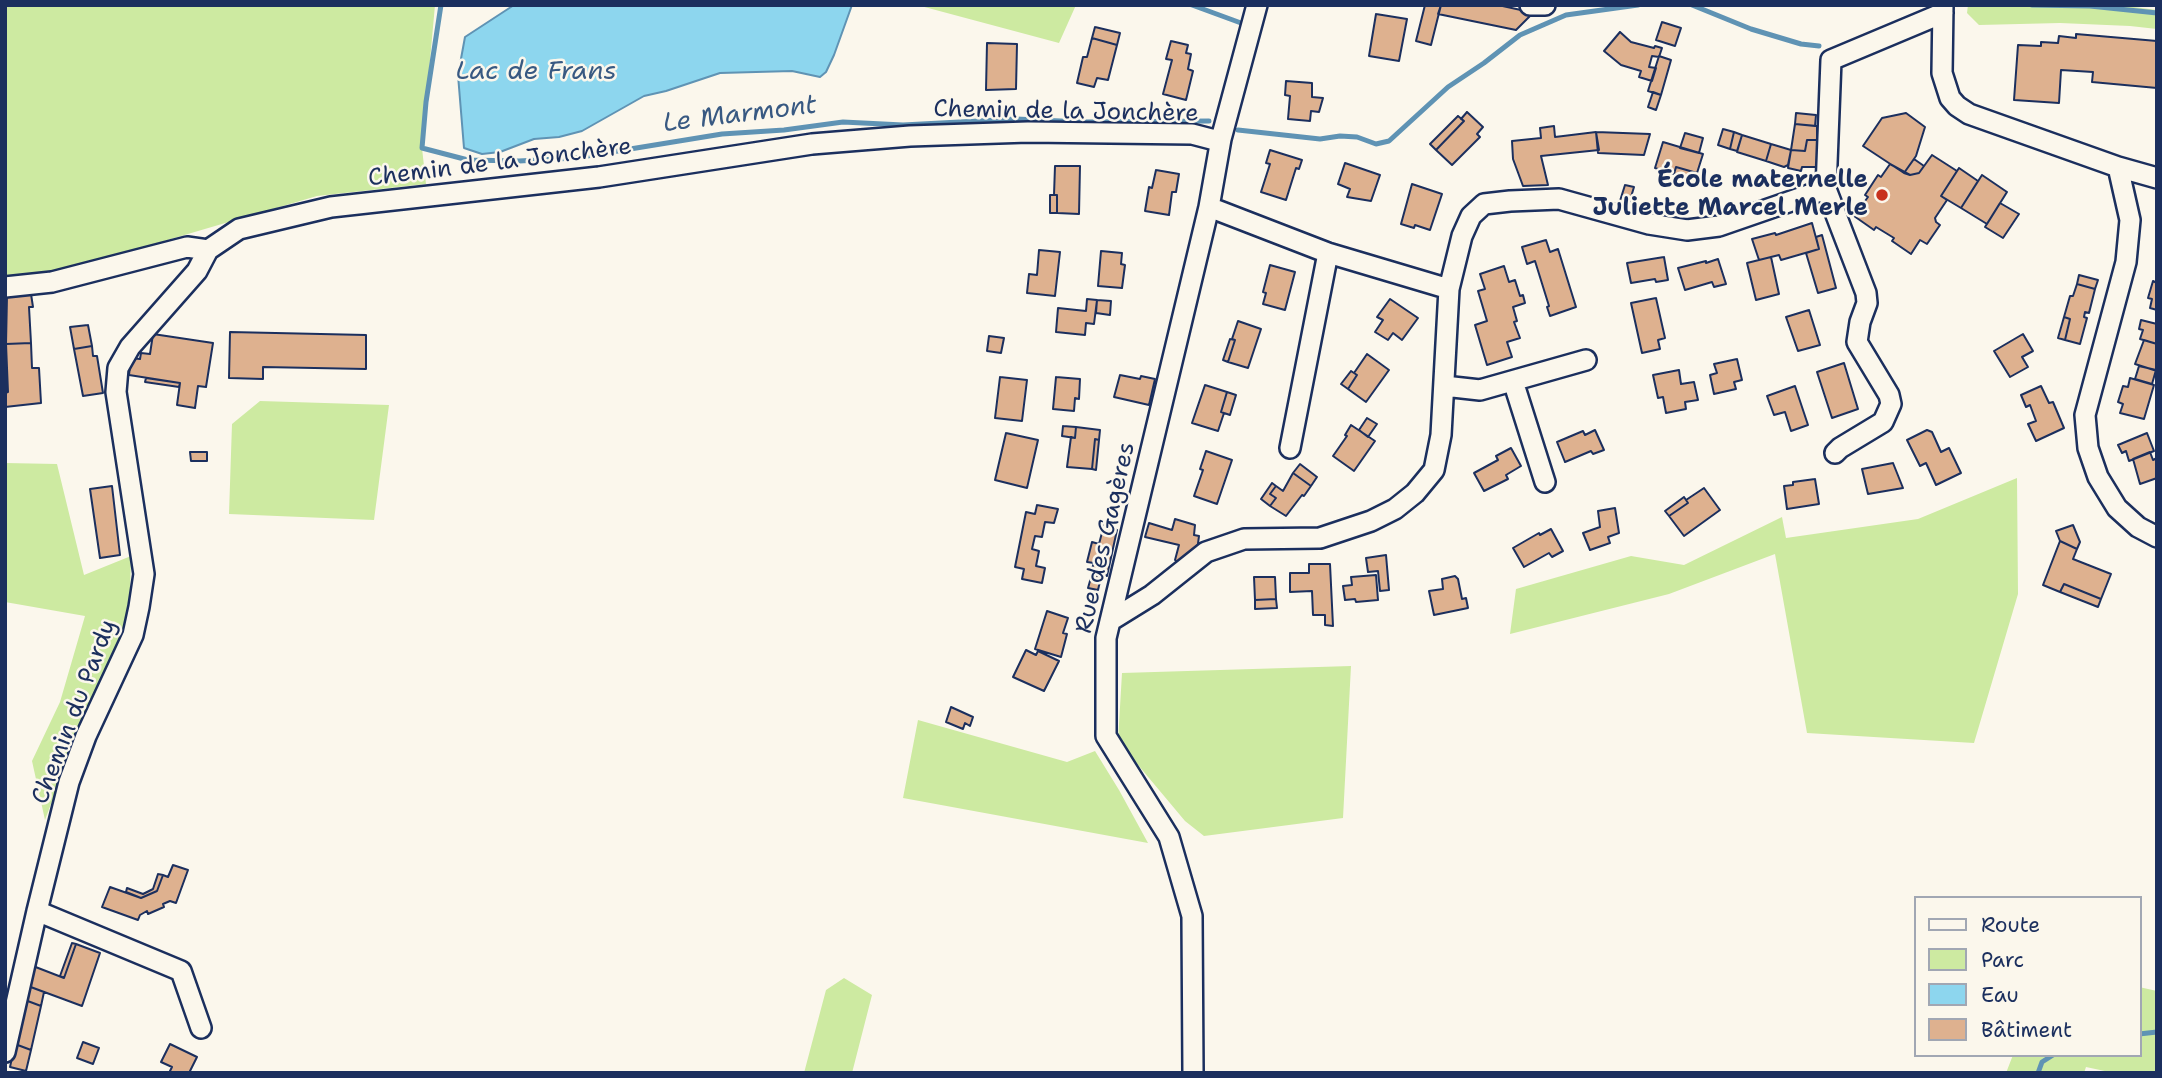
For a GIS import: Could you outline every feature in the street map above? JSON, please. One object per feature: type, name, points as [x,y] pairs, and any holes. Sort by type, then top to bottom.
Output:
[{"type":"street","name":"Rue des Gagères","points":[[1194,1073],[1192,916],[1169,837],[1106,736],[1106,638],[1209,207],[1221,139],[1257,5]]},
{"type":"street","points":[[1530,5],[1545,5]]},
{"type":"street","points":[[1835,453],[1883,422],[1891,404],[1889,395],[1857,342],[1867,303],[1866,293],[1826,189],[1831,60],[1943,9],[1942,73],[1950,98],[1957,106],[1969,114],[2118,167],[2157,178]]},
{"type":"street","name":"Chemin de la Jonchère","points":[[208,250],[239,229],[331,207],[599,177],[813,144],[910,136],[1028,132],[1192,134],[1221,139]]},
{"type":"street","points":[[2118,167],[2130,220],[2126,262],[2085,415],[2088,448],[2098,477],[2118,508],[2138,527],[2157,537]]},
{"type":"street","points":[[1110,621],[1152,595],[1206,552],[1244,539],[1320,538],[1395,509],[1415,493],[1434,470],[1441,435],[1449,289],[1462,236],[1471,216],[1484,204],[1559,199],[1648,224],[1687,230],[1719,226],[1826,189]]},
{"type":"street","points":[[1209,207],[1328,253],[1449,289]]},
{"type":"street","points":[[5,287],[52,282],[187,247],[208,250]]},
{"type":"street","name":"Chemin du Pardy","points":[[5,1052],[69,782],[86,736],[133,635],[144,574],[116,392],[118,368],[130,347],[197,271],[208,250]]},
{"type":"street","points":[[1290,448],[1328,253]]},
{"type":"street","points":[[1444,386],[1480,390],[1586,360]]},
{"type":"street","points":[[1513,381],[1545,482]]},
{"type":"street","points":[[37,911],[181,971],[201,1028]]},
{"type":"green space","points":[[5,5],[435,5],[422,148],[426,184],[317,196],[52,274],[5,278]]},
{"type":"green space","points":[[917,5],[1076,5],[1059,43]]},
{"type":"green space","points":[[1968,5],[2118,5],[2157,10],[2157,29],[2060,23],[1979,25],[1967,13]]},
{"type":"green space","points":[[260,401],[389,405],[374,520],[229,514],[232,424]]},
{"type":"green space","points":[[5,463],[57,464],[84,575],[131,556],[126,639],[72,747],[45,820],[32,761],[60,702],[85,616],[5,602]]},
{"type":"green space","points":[[2017,478],[2018,594],[1974,743],[1807,733],[1775,554],[1669,594],[1510,634],[1516,589],[1631,556],[1684,565],[1782,517],[1786,538],[1918,519]]},
{"type":"green space","points":[[1351,666],[1343,818],[1204,836],[1185,821],[1118,741],[1122,673]]},
{"type":"green space","points":[[918,720],[1067,762],[1095,751],[1148,843],[903,798]]},
{"type":"green space","points":[[844,978],[872,995],[852,1073],[804,1073],[826,990]]},
{"type":"green space","points":[[2141,987],[2157,991],[2157,1073],[2114,1073],[2086,1067],[2084,1073],[2006,1073],[2012,1057],[2141,1057]]},
{"type":"water","name":"Lac de Frans","points":[[514,5],[852,5],[834,55],[826,72],[820,77],[792,71],[720,73],[644,96],[582,131],[559,137],[534,139],[500,152],[482,154],[464,148],[458,75],[465,37]]},
{"type":"building","points":[[1425,5],[1441,5],[1431,45],[1416,41]]},
{"type":"building","points":[[1441,5],[1498,5],[1530,12],[1530,16],[1516,30],[1438,14]]},
{"type":"building","points":[[1376,14],[1407,19],[1399,61],[1369,56]]},
{"type":"building","points":[[1662,22],[1681,28],[1675,46],[1656,40]]},
{"type":"building","points":[[1095,27],[1120,33],[1117,45],[1092,38]]},
{"type":"building","points":[[1620,32],[1631,42],[1662,48],[1659,57],[1652,56],[1649,67],[1656,68],[1652,81],[1639,77],[1641,71],[1621,65],[1604,51]]},
{"type":"building","points":[[2076,34],[2157,41],[2157,88],[2092,82],[2093,72],[2061,70],[2059,103],[2014,100],[2018,45],[2041,46],[2041,42],[2058,43],[2059,36],[2076,38]]},
{"type":"building","points":[[1092,38],[1117,45],[1108,80],[1097,78],[1094,87],[1077,83],[1083,57],[1087,57]]},
{"type":"building","points":[[1171,41],[1188,45],[1186,53],[1191,54],[1188,69],[1193,71],[1186,100],[1163,94],[1172,60],[1166,59]]},
{"type":"building","points":[[987,43],[1017,44],[1016,89],[986,90]]},
{"type":"building","points":[[1659,56],[1671,60],[1661,95],[1648,91]]},
{"type":"building","points":[[1286,81],[1312,83],[1312,97],[1323,98],[1319,112],[1311,111],[1310,121],[1288,119],[1290,96],[1285,95]]},
{"type":"building","points":[[1653,92],[1661,95],[1656,110],[1648,107]]},
{"type":"building","points":[[1467,112],[1483,127],[1477,134],[1480,137],[1452,165],[1436,150],[1464,121],[1461,119]]},
{"type":"building","points":[[1796,113],[1816,115],[1815,126],[1795,124]]},
{"type":"building","points":[[1906,113],[1925,127],[1916,156],[1904,173],[1863,146],[1882,118]]},
{"type":"building","points":[[1458,116],[1464,121],[1436,150],[1430,144]]},
{"type":"building","points":[[1795,124],[1817,126],[1817,140],[1807,140],[1805,151],[1791,150]]},
{"type":"building","points":[[1554,126],[1555,137],[1596,132],[1599,150],[1541,156],[1548,185],[1523,186],[1513,159],[1512,141],[1541,138],[1540,128]]},
{"type":"building","points":[[1723,129],[1734,132],[1730,149],[1718,145]]},
{"type":"building","points":[[1596,132],[1650,134],[1644,155],[1598,153]]},
{"type":"building","points":[[1734,132],[1742,135],[1737,151],[1730,149]]},
{"type":"building","points":[[1685,133],[1703,138],[1699,153],[1680,148]]},
{"type":"building","points":[[1742,135],[1771,144],[1766,161],[1737,152]]},
{"type":"building","points":[[1807,140],[1817,140],[1817,167],[1802,167],[1801,171],[1788,168],[1791,150],[1805,151]]},
{"type":"building","points":[[1663,142],[1703,154],[1697,173],[1676,167],[1674,174],[1655,168]]},
{"type":"building","points":[[1771,144],[1791,150],[1788,165],[1784,167],[1766,161]]},
{"type":"building","points":[[1270,150],[1302,160],[1299,169],[1296,168],[1286,200],[1261,192],[1270,164],[1266,163]]},
{"type":"building","points":[[1932,155],[1957,171],[1941,196],[1947,200],[1935,218],[1940,225],[1927,244],[1920,240],[1911,254],[1892,241],[1894,238],[1876,227],[1874,230],[1854,216],[1868,197],[1865,195],[1878,175],[1881,177],[1890,164],[1910,175],[1919,173]]},
{"type":"building","points":[[1914,159],[1924,166],[1919,173],[1904,173]]},
{"type":"building","points":[[1345,163],[1380,175],[1371,201],[1347,197],[1350,189],[1338,184]]},
{"type":"building","points":[[1055,166],[1080,166],[1079,214],[1057,213],[1057,195],[1054,195]]},
{"type":"building","points":[[1676,167],[1697,173],[1696,180],[1674,174]]},
{"type":"building","points":[[1959,168],[1978,181],[1961,208],[1941,196]]},
{"type":"building","points":[[1156,170],[1179,174],[1176,192],[1172,192],[1169,215],[1145,211],[1149,187],[1152,188]]},
{"type":"building","points":[[1982,175],[2007,192],[1987,224],[1961,208]]},
{"type":"building","points":[[1412,184],[1442,194],[1430,230],[1401,224]]},
{"type":"building","points":[[1625,185],[1634,187],[1628,207],[1619,204]]},
{"type":"building","points":[[1050,195],[1057,195],[1057,213],[1050,213]]},
{"type":"building","points":[[2000,203],[2019,214],[2003,238],[1985,227]]},
{"type":"building","points":[[1812,223],[1819,249],[1781,260],[1779,255],[1759,260],[1752,239],[1775,233],[1776,235]]},
{"type":"building","points":[[1822,235],[1836,288],[1818,293],[1806,253],[1819,249],[1816,237]]},
{"type":"building","points":[[1546,240],[1550,252],[1558,249],[1576,307],[1550,316],[1535,261],[1527,264],[1522,247]]},
{"type":"building","points":[[1039,250],[1060,252],[1055,296],[1027,293],[1029,274],[1037,275]]},
{"type":"building","points":[[1101,251],[1122,253],[1121,264],[1125,265],[1122,288],[1098,286]]},
{"type":"building","points":[[1664,257],[1668,280],[1631,283],[1627,263]]},
{"type":"building","points":[[1771,257],[1779,294],[1756,300],[1747,263]]},
{"type":"building","points":[[1718,259],[1726,284],[1714,287],[1712,282],[1685,290],[1678,268]]},
{"type":"building","points":[[1270,265],[1295,272],[1285,310],[1263,304],[1266,293],[1263,292]]},
{"type":"building","points":[[1504,266],[1509,282],[1515,280],[1525,303],[1513,307],[1517,321],[1514,322],[1520,338],[1507,342],[1512,357],[1487,365],[1475,325],[1487,321],[1478,291],[1485,289],[1480,274]]},
{"type":"building","points":[[2079,275],[2098,280],[2095,289],[2077,284]]},
{"type":"building","points":[[2153,281],[2157,283],[2157,310],[2150,308],[2152,299],[2148,298]]},
{"type":"building","points":[[2077,284],[2095,289],[2089,313],[2085,312],[2084,317],[2087,318],[2080,344],[2065,340],[2070,319],[2064,317],[2070,296],[2073,296]]},
{"type":"building","points":[[31,294],[31,343],[6,344],[7,296]]},
{"type":"building","points":[[1656,298],[1665,338],[1658,340],[1660,349],[1642,353],[1631,303]]},
{"type":"building","points":[[1087,299],[1097,300],[1094,324],[1086,323],[1085,335],[1056,332],[1058,308],[1086,311]]},
{"type":"building","points":[[1390,299],[1418,318],[1402,340],[1393,333],[1388,340],[1375,332],[1383,320],[1377,317]]},
{"type":"building","points":[[1097,300],[1111,301],[1110,315],[1096,313]]},
{"type":"building","points":[[1809,310],[1820,345],[1798,351],[1786,317]]},
{"type":"building","points":[[2064,317],[2070,319],[2065,340],[2058,338]]},
{"type":"building","points":[[2141,320],[2157,324],[2157,344],[2140,339],[2143,330],[2139,329]]},
{"type":"building","points":[[1238,321],[1261,329],[1248,368],[1228,362]]},
{"type":"building","points":[[88,325],[92,346],[74,349],[70,327]]},
{"type":"building","points":[[230,332],[366,335],[366,369],[263,367],[263,379],[229,378]]},
{"type":"building","points":[[153,334],[213,343],[206,387],[198,386],[195,408],[177,405],[180,383],[129,375],[131,358],[140,359],[141,353],[150,354]]},
{"type":"building","points":[[2023,334],[2033,351],[2022,357],[2028,367],[2010,377],[1994,351]]},
{"type":"building","points":[[989,336],[1004,338],[1001,353],[987,351]]},
{"type":"building","points":[[1230,339],[1235,340],[1228,362],[1223,360]]},
{"type":"building","points":[[2144,340],[2157,344],[2157,371],[2135,364]]},
{"type":"building","points":[[31,343],[32,368],[39,368],[41,403],[5,407],[5,393],[8,392],[6,344]]},
{"type":"building","points":[[92,346],[93,356],[97,356],[103,393],[83,396],[74,349]]},
{"type":"building","points":[[1367,354],[1389,370],[1366,402],[1348,389],[1357,375],[1354,373]]},
{"type":"building","points":[[1737,359],[1742,380],[1734,382],[1736,389],[1714,394],[1710,375],[1717,373],[1714,364]]},
{"type":"building","points":[[1844,363],[1858,409],[1832,418],[1817,372]]},
{"type":"building","points":[[2139,366],[2156,370],[2152,384],[2135,379]]},
{"type":"building","points":[[1679,370],[1681,384],[1694,382],[1698,400],[1685,402],[1686,409],[1666,413],[1663,397],[1658,398],[1653,375]]},
{"type":"building","points":[[1351,371],[1357,375],[1348,389],[1341,384]]},
{"type":"building","points":[[1120,375],[1155,379],[1149,405],[1114,397]]},
{"type":"building","points":[[1000,377],[1027,380],[1022,421],[995,418]]},
{"type":"building","points":[[1056,377],[1080,379],[1079,399],[1075,398],[1074,411],[1053,409]]},
{"type":"building","points":[[146,378],[180,383],[179,387],[145,382]]},
{"type":"building","points":[[2130,378],[2154,385],[2144,419],[2120,413],[2123,404],[2118,402],[2123,386],[2128,387]]},
{"type":"building","points":[[1205,385],[1227,392],[1218,431],[1192,423]]},
{"type":"building","points":[[1795,386],[1808,425],[1791,431],[1785,412],[1774,415],[1767,396]]},
{"type":"building","points":[[2041,386],[2049,403],[2053,402],[2064,428],[2036,441],[2028,424],[2036,421],[2030,405],[2026,407],[2021,395]]},
{"type":"building","points":[[1227,392],[1236,395],[1230,415],[1221,412]]},
{"type":"building","points":[[1367,418],[1377,424],[1368,437],[1359,430]]},
{"type":"building","points":[[1351,425],[1375,441],[1354,471],[1333,456]]},
{"type":"building","points":[[1063,426],[1076,427],[1075,438],[1062,436]]},
{"type":"building","points":[[1076,427],[1100,430],[1099,440],[1095,439],[1092,469],[1067,467],[1071,437],[1075,438]]},
{"type":"building","points":[[1595,430],[1604,450],[1593,454],[1591,451],[1565,462],[1557,442],[1583,431],[1585,435]]},
{"type":"building","points":[[1927,430],[1932,432],[1941,452],[1949,448],[1961,473],[1936,485],[1926,463],[1920,466],[1907,440]]},
{"type":"building","points":[[1006,433],[1038,440],[1027,488],[995,480]]},
{"type":"building","points":[[2147,433],[2154,451],[2129,461],[2126,451],[2122,453],[2118,445]]},
{"type":"building","points":[[1095,439],[1099,440],[1096,470],[1092,469]]},
{"type":"building","points":[[1511,448],[1521,466],[1506,475],[1508,479],[1484,491],[1474,473],[1498,460],[1496,456]]},
{"type":"building","points":[[1206,451],[1232,460],[1217,504],[1194,496]]},
{"type":"building","points":[[190,452],[207,452],[207,461],[191,461]]},
{"type":"building","points":[[2150,452],[2153,460],[2157,458],[2157,478],[2140,484],[2133,459]]},
{"type":"building","points":[[1893,463],[1903,488],[1868,494],[1862,469]]},
{"type":"building","points":[[1300,464],[1317,477],[1311,486],[1293,473]]},
{"type":"building","points":[[1293,473],[1311,486],[1286,516],[1270,506],[1276,498],[1270,494],[1276,486],[1283,491]]},
{"type":"building","points":[[1815,479],[1819,504],[1787,509],[1784,486]]},
{"type":"building","points":[[1272,483],[1276,486],[1270,494],[1276,498],[1270,506],[1261,499]]},
{"type":"building","points":[[112,486],[120,555],[100,558],[90,489]]},
{"type":"building","points":[[1704,488],[1720,510],[1684,536],[1669,516]]},
{"type":"building","points":[[1684,497],[1688,503],[1669,516],[1665,511]]},
{"type":"building","points":[[1037,505],[1058,509],[1054,523],[1045,522],[1042,537],[1035,536],[1032,549],[1039,551],[1036,566],[1045,568],[1042,583],[1022,579],[1024,569],[1015,567],[1026,512],[1035,514]]},
{"type":"building","points":[[1615,508],[1619,533],[1608,537],[1610,543],[1590,550],[1583,533],[1600,527],[1598,511]]},
{"type":"building","points":[[1175,519],[1195,525],[1194,535],[1199,536],[1197,551],[1180,563],[1175,560],[1179,545],[1145,537],[1149,523],[1172,530]]},
{"type":"building","points":[[1104,525],[1117,530],[1107,576],[1091,571],[1094,563],[1087,562],[1092,542],[1099,544]]},
{"type":"building","points":[[2073,525],[2080,542],[2077,549],[2060,541],[2056,531]]},
{"type":"building","points":[[1551,529],[1563,551],[1552,557],[1549,553],[1524,567],[1513,548]]},
{"type":"building","points":[[2060,541],[2077,549],[2073,559],[2111,574],[2101,599],[2064,584],[2060,592],[2043,585]]},
{"type":"building","points":[[1386,555],[1389,590],[1380,591],[1378,571],[1368,572],[1366,558]]},
{"type":"building","points":[[1309,564],[1330,564],[1333,626],[1325,625],[1325,615],[1313,615],[1312,591],[1290,592],[1290,573],[1309,573]]},
{"type":"building","points":[[1092,574],[1101,577],[1098,590],[1088,588]]},
{"type":"building","points":[[1376,575],[1378,600],[1345,600],[1343,586],[1352,585],[1351,577]]},
{"type":"building","points":[[1455,576],[1462,599],[1466,598],[1468,608],[1434,615],[1429,591],[1443,589],[1442,579]]},
{"type":"building","points":[[1254,577],[1275,577],[1276,599],[1255,600]]},
{"type":"building","points":[[2064,584],[2101,599],[2098,607],[2060,592]]},
{"type":"building","points":[[1276,599],[1277,608],[1255,609],[1255,600]]},
{"type":"building","points":[[1047,611],[1068,618],[1063,633],[1067,634],[1061,657],[1035,649]]},
{"type":"building","points":[[1026,650],[1036,655],[1038,651],[1059,661],[1044,691],[1013,677]]},
{"type":"building","points":[[951,707],[973,717],[970,726],[965,723],[963,729],[946,722]]},
{"type":"building","points":[[173,865],[188,870],[176,903],[170,901],[163,904],[164,907],[148,914],[147,911],[140,915],[138,920],[102,907],[110,887],[141,898],[157,891],[163,875],[168,877]]},
{"type":"building","points":[[158,874],[163,875],[157,891],[141,898],[126,892],[127,888],[143,894],[153,889]]},
{"type":"building","points":[[72,943],[76,944],[64,978],[60,976]]},
{"type":"building","points":[[76,944],[100,953],[82,1006],[28,986],[33,966],[64,978]]},
{"type":"building","points":[[28,986],[44,992],[41,1006],[25,1000]]},
{"type":"building","points":[[25,1000],[41,1006],[31,1050],[15,1044]]},
{"type":"building","points":[[83,1042],[99,1048],[93,1064],[77,1058]]},
{"type":"building","points":[[15,1044],[31,1050],[26,1071],[10,1067]]},
{"type":"building","points":[[170,1044],[197,1057],[189,1073],[169,1073],[172,1067],[161,1062]]},
{"type":"waterway","name":"Le Marmont","points":[[441,5],[422,148],[468,160],[575,158],[722,134],[784,130],[843,122],[903,125],[1016,119],[1083,122],[1209,121]]},
{"type":"waterway","points":[[1192,5],[1241,23]]},
{"type":"waterway","name":"Le Marmont","points":[[1238,130],[1320,139],[1357,137],[1376,144],[1389,141],[1448,87],[1520,35],[1566,15],[1638,5]]},
{"type":"waterway","name":"Le Marmont","points":[[1692,5],[1751,29],[1801,44],[1819,46]]},
{"type":"waterway","name":"Le Marmont","points":[[2032,5],[2090,6],[2157,13]]},
{"type":"waterway","points":[[2141,1034],[2157,1032]]},
{"type":"waterway","points":[[2038,1073],[2042,1062],[2050,1057]]},
{"type":"place","name":"École maternelle Juliette Marcel Merle","points":[[1882,195]]}]
